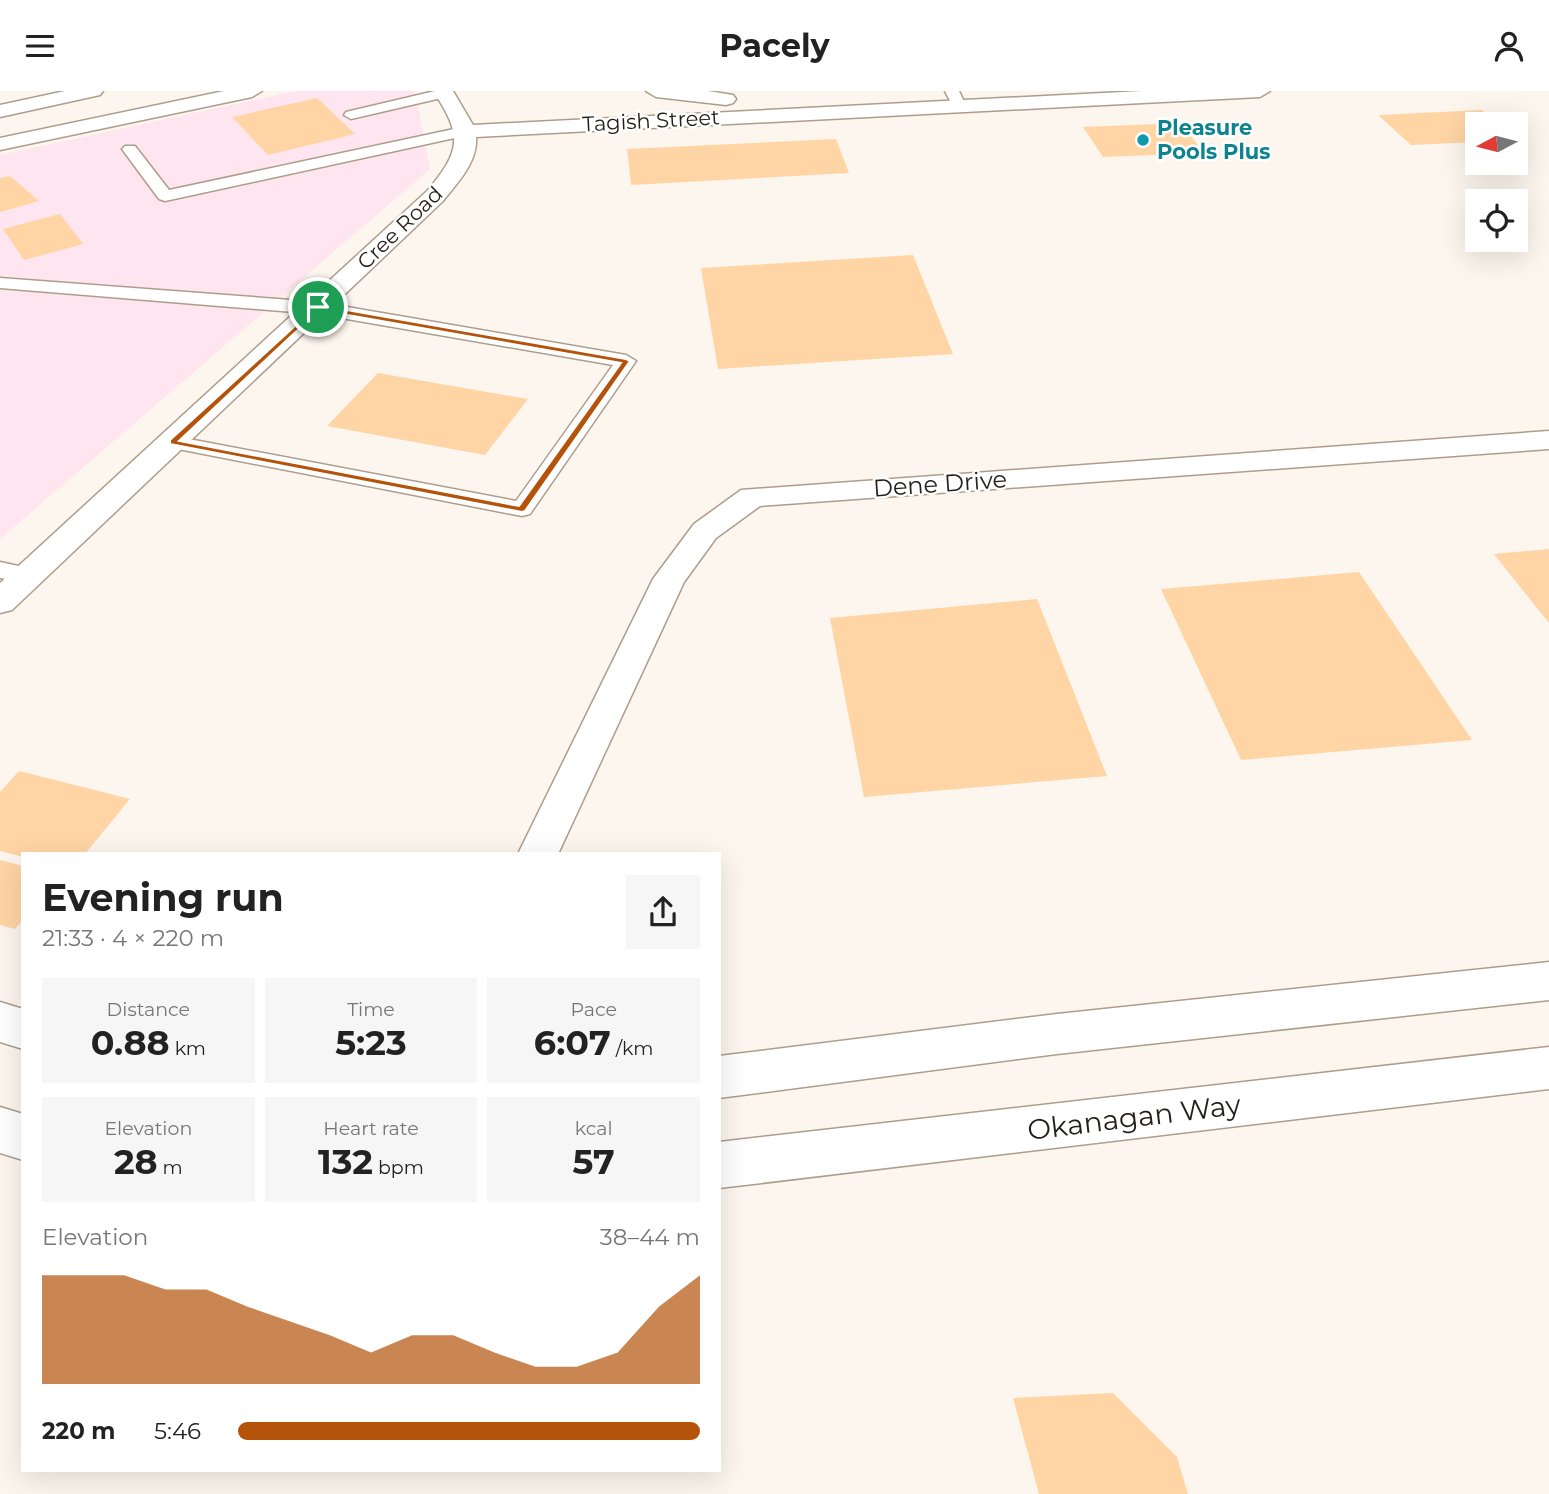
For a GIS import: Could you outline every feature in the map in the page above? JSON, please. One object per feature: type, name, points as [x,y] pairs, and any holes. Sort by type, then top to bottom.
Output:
[{"type":"main road","points":[[0,98],[33,91]]},
{"type":"main road","points":[[0,111],[93,91]]},
{"type":"main road","points":[[0,144],[252,91]]},
{"type":"main road","name":"Tagish Street","points":[[656,91],[835,113]]},
{"type":"main road","name":"Tagish Street","points":[[468,131],[835,113],[956,99],[1260,91]]},
{"type":"main road","points":[[444,92],[468,131]]},
{"type":"main road","name":"Cree Road","points":[[0,602],[435,196],[455,173],[466,150],[468,131]]},
{"type":"main road","name":"Dene Drive","points":[[539,852],[668,579],[705,531],[752,497],[1549,440]]},
{"type":"main road","points":[[721,1077],[1057,1034],[1549,981]]},
{"type":"main road","points":[[0,1022],[21,1028]]},
{"type":"main road","name":"Okanagan Way","points":[[721,1165],[1549,1068]]},
{"type":"lane","points":[[351,115],[444,92]]},
{"type":"lane","points":[[130,149],[165,196],[468,131]]},
{"type":"lane","points":[[0,283],[318,307],[626,361],[522,509],[173,442]]},
{"type":"lane","points":[[0,570],[29,575]]},
{"type":"shaded area","points":[[295,91],[415,91],[430,169],[0,539],[0,155]]},
{"type":"building","points":[[317,98],[355,134],[268,155],[232,117]]},
{"type":"building","points":[[1482,110],[1484,112],[1465,112],[1465,143],[1411,145],[1378,115]]},
{"type":"building","name":"Pleasure Pools Plus","points":[[1181,123],[1204,153],[1103,157],[1083,127]]},
{"type":"building","points":[[836,139],[849,173],[631,185],[627,149]]},
{"type":"building","points":[[10,176],[39,201],[0,212],[0,178]]},
{"type":"building","points":[[60,214],[83,244],[24,260],[3,229]]},
{"type":"building","points":[[913,255],[953,354],[718,369],[701,268]]},
{"type":"building","points":[[378,373],[528,399],[485,455],[327,426]]},
{"type":"building","points":[[1549,549],[1549,623],[1494,554]]},
{"type":"building","points":[[1359,572],[1472,740],[1241,760],[1161,589]]},
{"type":"building","points":[[1037,599],[1107,776],[864,797],[830,618]]},
{"type":"building","points":[[19,771],[130,799],[87,852],[21,852],[21,856],[0,851],[0,792]]},
{"type":"building","points":[[0,860],[21,865],[21,922],[15,929],[0,925]]},
{"type":"building","points":[[1113,1393],[1177,1457],[1188,1494],[1039,1494],[1013,1398]]},
{"type":"place","name":"Pleasure Pools Plus","points":[[1143,140]]},
{"type":"route","points":[[318,307],[626,361],[522,509],[173,442],[318,307]]}]
